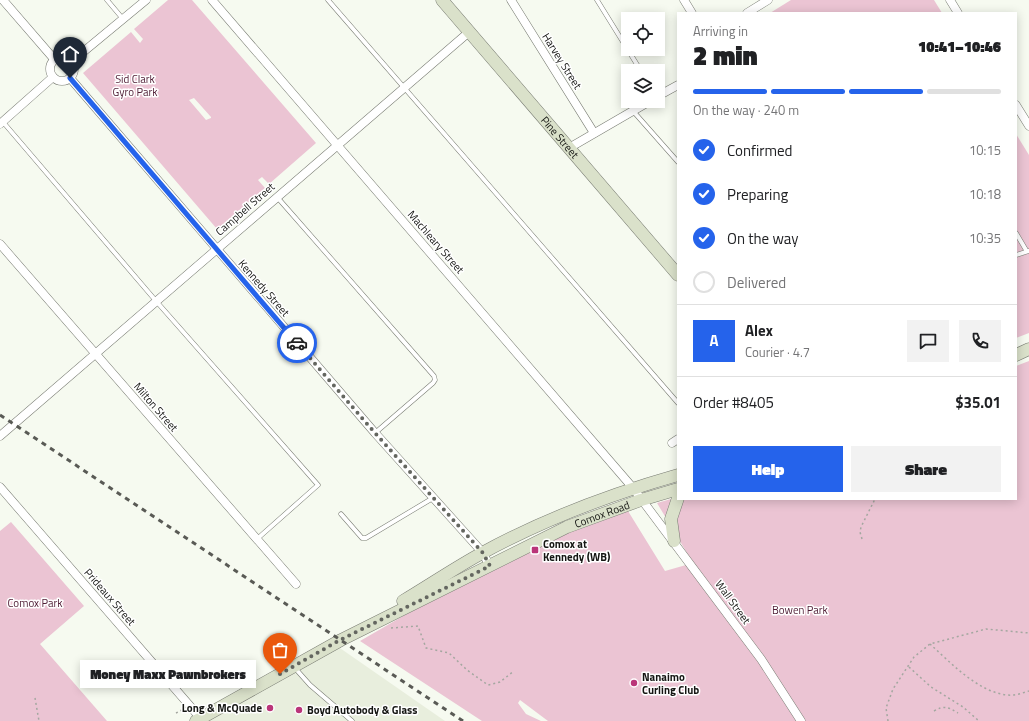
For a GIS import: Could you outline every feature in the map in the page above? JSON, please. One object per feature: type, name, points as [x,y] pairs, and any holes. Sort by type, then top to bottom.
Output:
[{"type":"main road","name":"Pine Street","points":[[442,0],[677,274]]},
{"type":"main road","points":[[1017,355],[1029,349]]},
{"type":"main road","name":"Comox Road","points":[[200,720],[348,636],[483,553],[537,526],[633,488],[677,475]]},
{"type":"main road","name":"Comox Road","points":[[348,636],[568,527],[641,500],[677,489]]},
{"type":"main road","points":[[674,541],[671,519],[677,500]]},
{"type":"street","points":[[3,0],[54,59]]},
{"type":"street","points":[[72,62],[146,0]]},
{"type":"street","name":"Machleary Street","points":[[212,0],[633,488],[641,500]]},
{"type":"street","name":"Harvey Street","points":[[511,0],[594,133]]},
{"type":"street","points":[[684,0],[691,12]]},
{"type":"street","points":[[749,12],[768,0]]},
{"type":"street","points":[[950,0],[957,12]]},
{"type":"street","name":"Campbell Street","points":[[0,436],[469,32]]},
{"type":"street","points":[[62,56],[72,62],[74,70],[70,78],[63,81],[53,77],[50,69],[54,59],[62,56]]},
{"type":"street","points":[[1,121],[53,77]]},
{"type":"street","name":"Kennedy Street","points":[[70,78],[375,433],[483,553],[490,566]]},
{"type":"street","points":[[665,92],[677,85]]},
{"type":"street","points":[[1017,107],[1029,126]]},
{"type":"street","points":[[569,148],[638,108]]},
{"type":"street","name":"Milton Street","points":[[0,244],[296,584]]},
{"type":"street","name":"Prideaux Street","points":[[0,487],[200,720]]},
{"type":"street","name":"Wall Street","points":[[641,500],[674,541],[761,659],[801,721]]},
{"type":"lane","points":[[107,0],[123,18]]},
{"type":"lane","points":[[328,0],[677,402]]},
{"type":"lane","points":[[597,0],[637,64]]},
{"type":"lane","points":[[633,111],[677,161]]},
{"type":"lane","points":[[1,121],[156,301],[318,485],[257,539]]},
{"type":"lane","points":[[276,197],[434,376],[435,380],[433,383],[375,433]]},
{"type":"lane","points":[[1017,235],[1027,250],[1017,255]]},
{"type":"lane","points":[[341,514],[362,538],[366,538],[433,498]]},
{"type":"lane","points":[[293,667],[310,686],[352,721]]},
{"type":"path","points":[[862,539],[860,532],[861,527],[874,500]]},
{"type":"path","points":[[388,628],[418,626],[426,648],[449,653],[467,670],[488,685],[500,682],[514,671]]},
{"type":"path","points":[[888,721],[886,708],[893,689],[909,667],[914,657],[930,644],[986,629],[1029,633]]},
{"type":"path","points":[[930,644],[968,678],[990,689],[1008,695],[1029,691]]},
{"type":"path","points":[[909,667],[931,687],[963,707],[979,721]]},
{"type":"path","points":[[35,698],[39,721]]},
{"type":"path","points":[[934,711],[941,707],[948,707],[958,713]]},
{"type":"shaded area","points":[[337,646],[445,721],[201,721]]},
{"type":"green space","name":"Sid Clark Gyro Park","points":[[168,0],[192,0],[316,143],[269,184],[262,177],[258,180],[265,188],[217,229],[83,73],[131,32],[140,43],[143,39],[134,29]],"holes":[[[194,98],[211,117],[206,120],[189,100]]]},
{"type":"green space","points":[[791,0],[934,0],[941,12],[772,12]]},
{"type":"green space","points":[[1017,136],[1029,155],[1029,333],[1017,338]]},
{"type":"green space","name":"Bowen Park","points":[[1029,361],[1029,721],[548,721],[520,700],[518,703],[526,714],[541,721],[482,721],[360,641],[545,534],[628,511],[665,571],[693,563],[657,503],[677,497],[677,500],[1017,500],[1017,366]]},
{"type":"green space","name":"Comox Park","points":[[11,522],[84,606],[40,644],[107,721],[0,721],[0,531]]},
{"type":"railway","points":[[0,415],[463,721]]},
{"type":"way so far","points":[[280,674],[340,640],[490,566],[483,553],[375,433],[297,343]]},
{"type":"place","name":"Comox at Kennedy (WB)","points":[[535,550]]},
{"type":"place","name":"Money Maxx Pawnbrokers","points":[[280,674]]},
{"type":"place","name":"Nanaimo Curling Club","points":[[634,683]]},
{"type":"place","name":"Long & McQuade","points":[[270,708]]},
{"type":"place","name":"Boyd Autobody & Glass","points":[[299,710]]},
{"type":"route","points":[[70,78],[297,343]]}]
